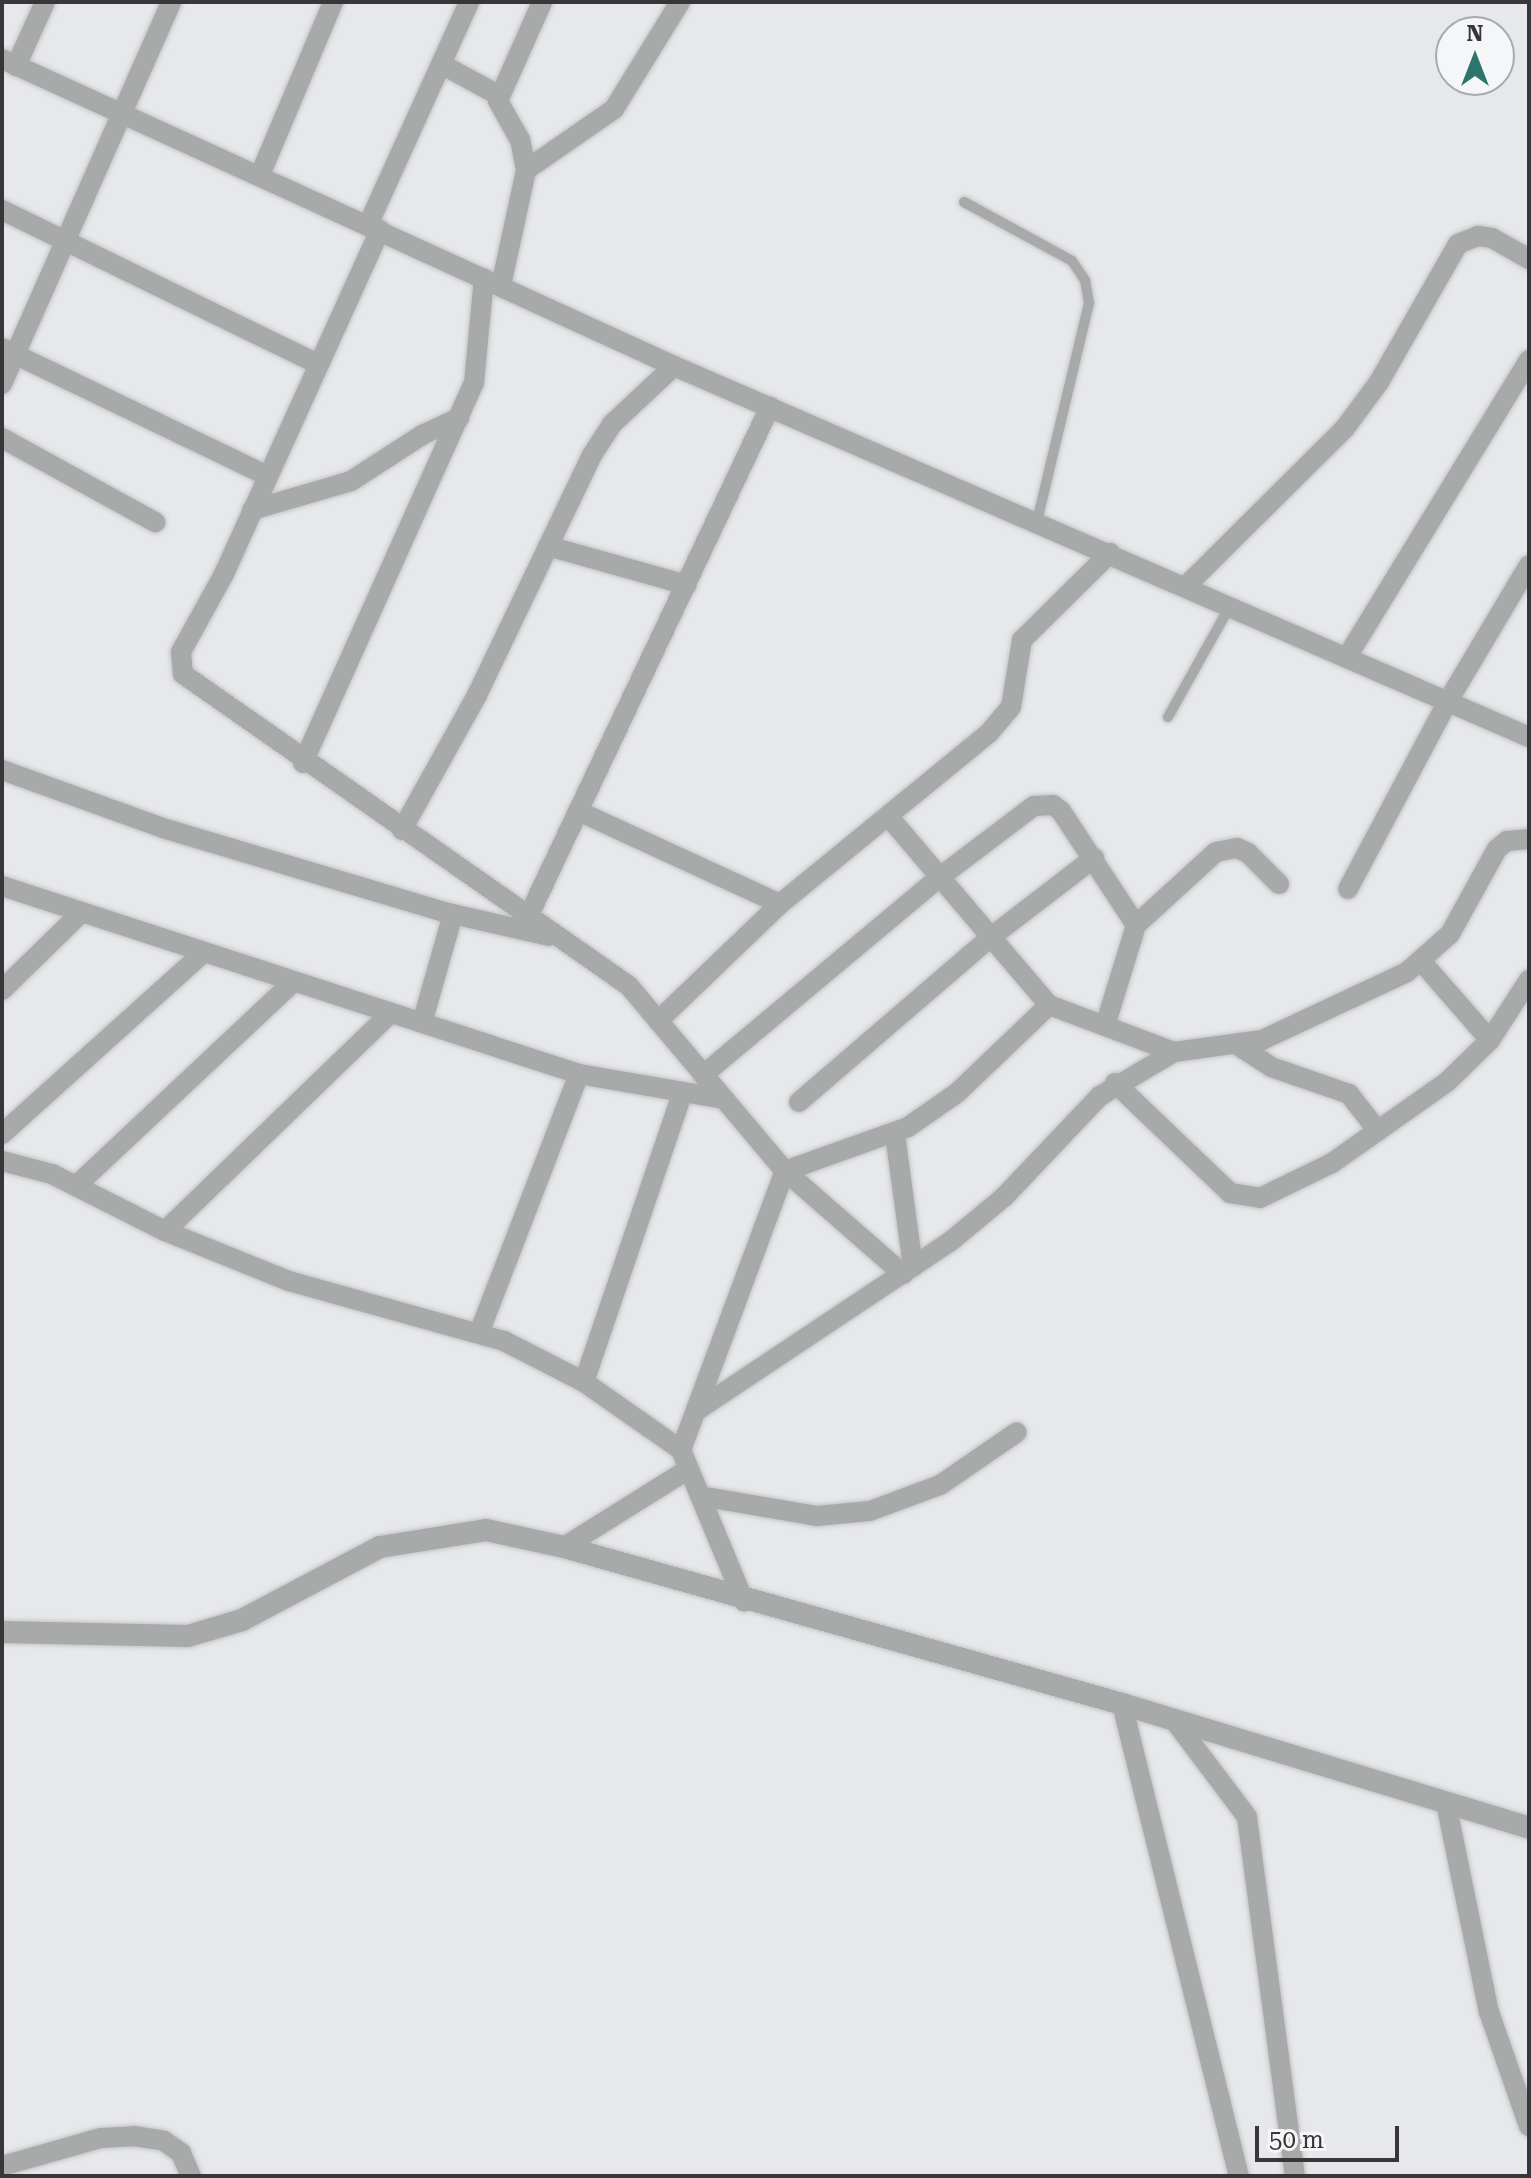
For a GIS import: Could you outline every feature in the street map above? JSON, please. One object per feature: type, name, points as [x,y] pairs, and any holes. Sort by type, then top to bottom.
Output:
[{"type":"street","points":[[45,2],[9,63],[674,366],[1529,737]]},
{"type":"street","points":[[2,384],[7,351],[64,241],[124,113],[171,2]]},
{"type":"street","points":[[260,175],[333,2]]},
{"type":"street","points":[[469,2],[318,364],[179,661],[194,686],[629,986],[785,1171],[908,1270]]},
{"type":"street","points":[[303,763],[474,383],[493,282],[526,170],[520,140],[500,109],[500,96],[542,2]]},
{"type":"street","points":[[526,170],[614,109],[680,2]]},
{"type":"street","points":[[441,64],[500,96]]},
{"type":"street","points":[[2,210],[318,364]]},
{"type":"street","points":[[1186,586],[1345,428],[1379,382],[1458,244],[1478,236],[1492,238],[1529,259]]},
{"type":"street","points":[[7,351],[266,475]]},
{"type":"street","points":[[1347,657],[1529,360]]},
{"type":"street","points":[[402,830],[477,695],[571,493],[612,424],[674,366]]},
{"type":"street","points":[[528,917],[770,407]]},
{"type":"street","points":[[252,510],[351,481],[422,435],[459,418]]},
{"type":"street","points":[[2,438],[155,522]]},
{"type":"street","points":[[548,546],[687,585]]},
{"type":"street","points":[[658,1021],[780,904],[989,733],[1011,707],[1022,640],[1110,553]]},
{"type":"street","points":[[1348,889],[1448,701],[1529,565]]},
{"type":"street","points":[[2,770],[166,829],[453,914],[559,939]]},
{"type":"street","points":[[703,1075],[940,877],[1043,803],[1061,811],[1136,925]]},
{"type":"street","points":[[578,811],[780,904]]},
{"type":"street","points":[[888,816],[1049,1005],[1174,1052]]},
{"type":"street","points":[[696,1411],[908,1270],[1004,1197],[1115,1083],[1174,1052],[1239,1046],[1262,1040],[1421,961],[1450,934],[1497,849],[1507,841],[1529,839]]},
{"type":"street","points":[[1105,1026],[1136,925],[1216,852],[1229,848],[1248,853],[1279,884]]},
{"type":"street","points":[[799,1102],[991,937],[1094,858]]},
{"type":"street","points":[[2,886],[579,1074],[724,1099]]},
{"type":"street","points":[[2,990],[81,913]]},
{"type":"street","points":[[422,1023],[453,914]]},
{"type":"street","points":[[2,1134],[203,953]]},
{"type":"street","points":[[1421,961],[1490,1040]]},
{"type":"street","points":[[1115,1083],[1230,1193],[1245,1198],[1279,1192],[1378,1131],[1447,1082],[1490,1040],[1529,980]]},
{"type":"street","points":[[77,1185],[293,982]]},
{"type":"street","points":[[785,1171],[895,1134],[957,1093],[1049,1005]]},
{"type":"street","points":[[165,1231],[391,1013]]},
{"type":"street","points":[[1239,1046],[1271,1067],[1349,1094],[1378,1131]]},
{"type":"street","points":[[480,1331],[579,1074]]},
{"type":"street","points":[[584,1382],[683,1092]]},
{"type":"street","points":[[895,1134],[908,1270]]},
{"type":"street","points":[[2,1161],[77,1185],[165,1231],[289,1281],[480,1331],[584,1382],[685,1460],[744,1601]]},
{"type":"street","points":[[564,1547],[685,1460],[696,1411],[785,1171]]},
{"type":"street","points":[[700,1496],[817,1516],[870,1511],[940,1485],[1017,1432]]},
{"type":"street","points":[[2,1632],[188,1636],[242,1620],[380,1547],[486,1530],[564,1547],[744,1601],[1122,1704],[1529,1828]]},
{"type":"street","points":[[1122,1704],[1239,2176]]},
{"type":"street","points":[[1174,1720],[1247,1817],[1295,2176]]},
{"type":"street","points":[[1446,1803],[1489,2012],[1529,2126]]},
{"type":"street","points":[[12,2168],[101,2138],[134,2136],[164,2141],[181,2153],[191,2176]]},
{"type":"lane","points":[[964,202],[1072,261],[1085,280],[1089,303],[1037,522]]},
{"type":"lane","points":[[1168,717],[1230,606]]}]
